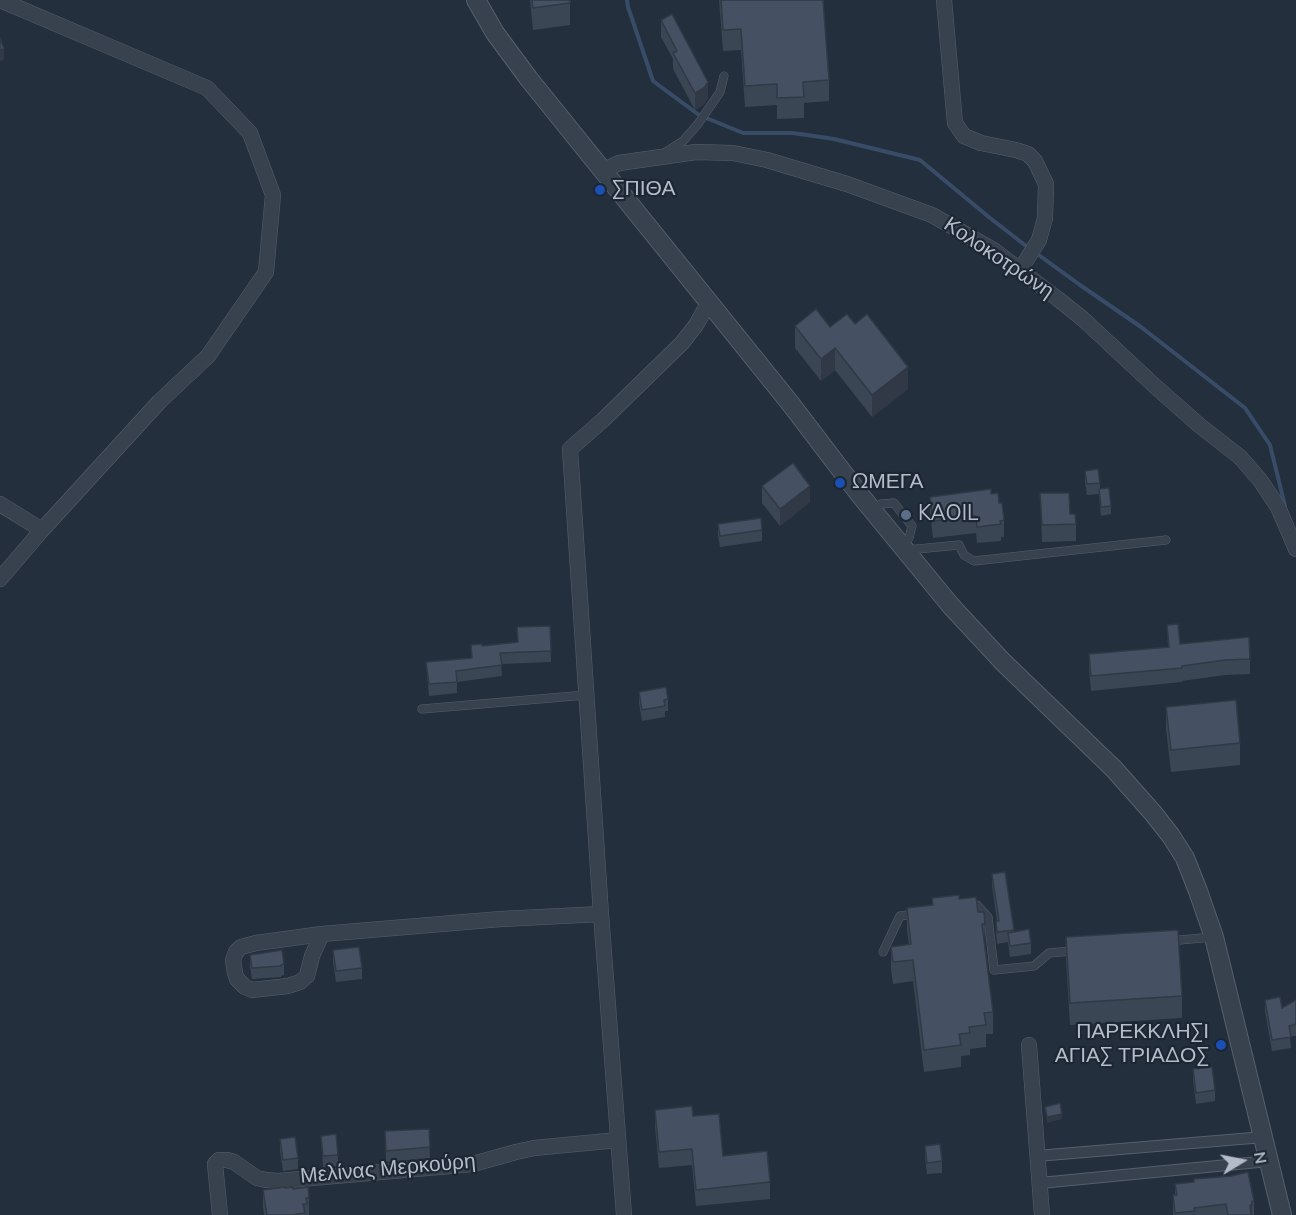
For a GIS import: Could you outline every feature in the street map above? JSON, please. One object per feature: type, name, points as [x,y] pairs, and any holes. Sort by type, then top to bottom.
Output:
[{"type":"street","points":[[0,0],[207,88],[250,133],[273,195],[266,272],[208,356],[159,402],[0,579]]},
{"type":"street","points":[[476,0],[517,64],[790,403],[860,495],[907,544],[951,606],[1004,662],[1114,769],[1171,836],[1185,858],[1214,937],[1282,1215]]},
{"type":"street","points":[[944,0],[955,123],[964,136],[981,144],[1028,154],[1035,161],[1046,184],[1045,218],[1039,240],[1020,270]]},
{"type":"street","name":"Κολοκοτρώνη","points":[[602,171],[619,163],[696,152],[734,153],[767,160],[847,184],[932,214],[995,251],[1083,319],[1199,425],[1240,457],[1260,480],[1278,507],[1296,549]]},
{"type":"street","points":[[624,1215],[570,449],[682,343],[709,302]]},
{"type":"street","points":[[0,504],[42,530]]},
{"type":"street","points":[[322,934],[313,952],[307,976],[300,982],[288,986],[252,990],[244,987],[237,979],[233,960],[236,952],[241,947],[256,943],[322,934],[460,922],[601,914]]},
{"type":"street","points":[[1029,1045],[1042,1215]]},
{"type":"street","points":[[1038,1156],[1264,1137]]},
{"type":"street","name":"Μελίνας Μερκούρη","points":[[220,1215],[215,1164],[219,1160],[234,1162],[258,1178],[278,1180],[473,1164],[534,1148],[618,1140]]},
{"type":"street","points":[[1040,1183],[1269,1161]]},
{"type":"lane","points":[[657,158],[683,141],[698,124],[720,92],[724,76]]},
{"type":"lane","points":[[881,504],[894,503],[912,526],[907,544],[959,544],[964,555],[974,561],[1166,540]]},
{"type":"lane","points":[[422,709],[586,695]]},
{"type":"lane","points":[[966,907],[977,905],[988,917],[994,970],[1034,966],[1049,953],[1084,950]]},
{"type":"lane","points":[[883,952],[900,916],[922,913]]},
{"type":"lane","points":[[1155,942],[1214,937]]},
{"type":"building","points":[[532,0],[570,0],[570,3],[533,8]]},
{"type":"building","points":[[721,0],[823,0],[829,80],[803,82],[804,97],[777,98],[777,84],[745,86],[741,29],[723,30]]},
{"type":"building","points":[[672,14],[708,82],[704,88],[695,93],[673,53],[677,51],[661,20]]},
{"type":"building","points":[[0,38],[4,49],[0,50]]},
{"type":"building","points":[[816,309],[830,327],[847,314],[855,324],[867,314],[908,367],[872,395],[835,348],[821,359],[795,326]]},
{"type":"building","points":[[793,463],[810,486],[780,509],[762,486]]},
{"type":"building","points":[[1098,469],[1100,483],[1087,484],[1085,471]]},
{"type":"building","points":[[1109,488],[1111,506],[1101,507],[1099,489]]},
{"type":"building","points":[[991,489],[991,494],[998,493],[999,503],[1002,503],[1004,520],[1000,521],[1001,524],[977,527],[976,516],[933,521],[930,497]]},
{"type":"building","points":[[1040,493],[1069,493],[1070,514],[1075,514],[1076,524],[1042,525]]},
{"type":"building","points":[[761,518],[762,530],[720,536],[718,524]]},
{"type":"building","points":[[1178,624],[1180,644],[1249,637],[1250,659],[1091,676],[1089,654],[1169,647],[1167,625]]},
{"type":"building","points":[[550,626],[551,651],[500,653],[502,665],[456,671],[457,682],[429,684],[426,662],[472,658],[471,645],[518,642],[517,627]]},
{"type":"building","points":[[666,687],[668,699],[664,700],[665,706],[642,710],[639,692]]},
{"type":"building","points":[[1236,700],[1240,743],[1171,750],[1166,707]]},
{"type":"building","points":[[1005,872],[1014,930],[997,932],[996,921],[999,921],[992,874]]},
{"type":"building","points":[[959,895],[959,899],[976,897],[978,912],[984,912],[985,924],[982,924],[993,1012],[984,1013],[986,1025],[969,1027],[970,1033],[959,1034],[961,1045],[924,1050],[913,960],[893,962],[891,947],[911,944],[907,908],[933,905],[932,898]]},
{"type":"building","points":[[1029,929],[1031,943],[1010,946],[1008,933]]},
{"type":"building","points":[[1178,930],[1182,996],[1070,1003],[1066,937]]},
{"type":"building","points":[[359,947],[362,968],[336,971],[333,950]]},
{"type":"building","points":[[282,950],[284,964],[281,966],[252,968],[250,955]]},
{"type":"building","points":[[1280,997],[1282,1008],[1296,1000],[1296,1024],[1289,1026],[1291,1037],[1272,1040],[1265,1000]]},
{"type":"building","points":[[1212,1067],[1215,1090],[1196,1093],[1193,1069]]},
{"type":"building","points":[[1060,1103],[1062,1114],[1047,1117],[1045,1107]]},
{"type":"building","points":[[692,1106],[693,1116],[719,1114],[723,1156],[767,1151],[770,1182],[696,1190],[692,1149],[659,1152],[655,1110]]},
{"type":"building","points":[[429,1129],[430,1147],[386,1151],[385,1131]]},
{"type":"building","points":[[336,1134],[338,1155],[323,1156],[321,1136]]},
{"type":"building","points":[[295,1137],[298,1158],[283,1160],[280,1139]]},
{"type":"building","points":[[940,1144],[942,1161],[927,1163],[925,1146]]},
{"type":"building","points":[[1248,1172],[1254,1201],[1250,1205],[1251,1215],[1228,1215],[1226,1204],[1175,1213],[1173,1195],[1177,1195],[1175,1184],[1194,1182],[1194,1179]]},
{"type":"building","points":[[293,1187],[293,1189],[308,1187],[309,1198],[306,1198],[307,1204],[303,1204],[305,1213],[267,1215],[263,1190]]},
{"type":"waterway","points":[[627,0],[653,81],[699,115],[743,133],[792,133],[834,139],[920,160],[1030,249]]},
{"type":"waterway","points":[[1036,253],[1141,327],[1245,408],[1270,445],[1285,506]]},
{"type":"place","name":"ΣΠΙΘΑ","points":[[600,190]]},
{"type":"place","name":"ΩΜΕΓΑ","points":[[840,483]]},
{"type":"place","name":"KAOIL","points":[[906,515]]},
{"type":"place","name":"ΠΑΡΕΚΚΛΗΣΙ ΑΓΙΑΣ ΤΡΙΑΔΟΣ","points":[[1221,1045]]}]
